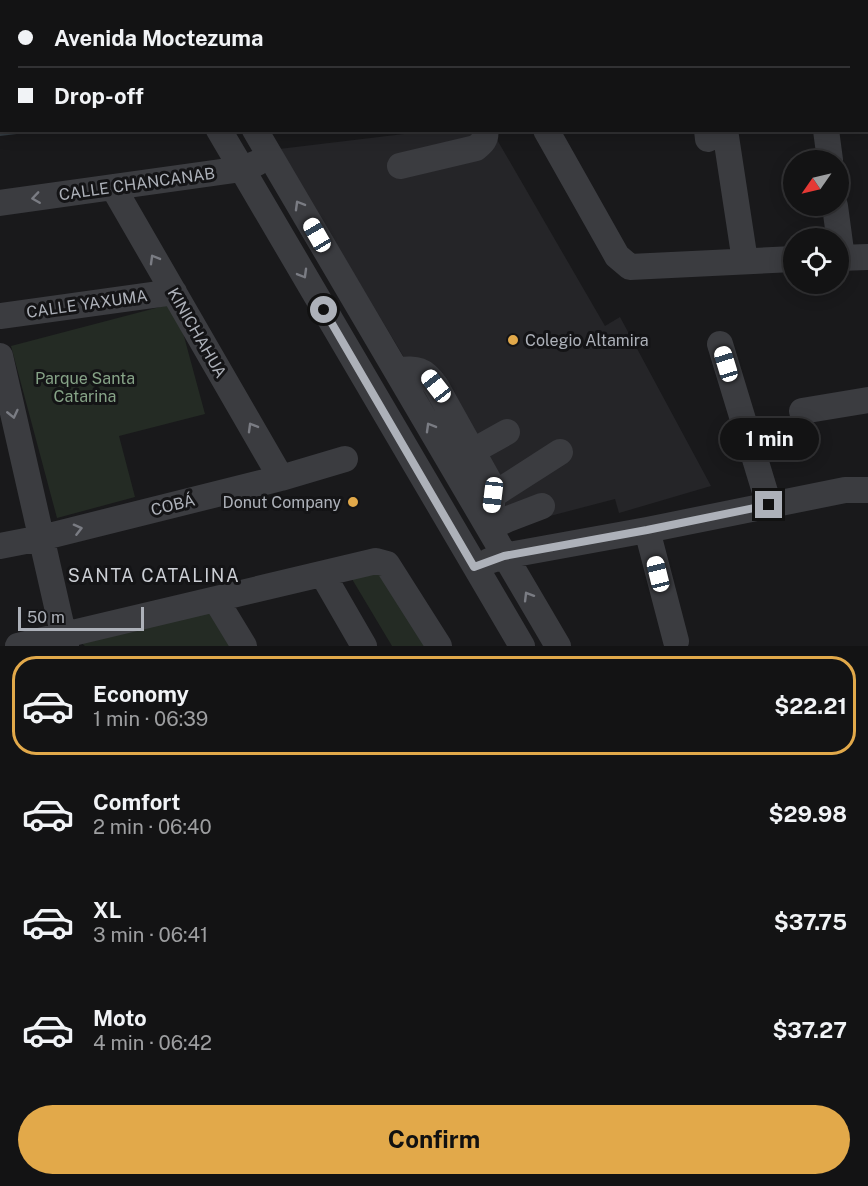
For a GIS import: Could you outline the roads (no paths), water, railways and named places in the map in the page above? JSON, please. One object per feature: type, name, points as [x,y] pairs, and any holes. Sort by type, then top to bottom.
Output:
[{"type":"street","points":[[246,132],[224,138],[522,646]]},
{"type":"street","points":[[255,132],[558,646]]},
{"type":"street","points":[[400,166],[477,148],[483,142],[486,132]]},
{"type":"street","points":[[547,132],[617,256],[630,267],[783,259]]},
{"type":"street","points":[[826,132],[829,150]]},
{"type":"street","points":[[713,133],[745,261]]},
{"type":"street","name":"CALLE CHANCANAB","points":[[0,203],[242,169],[272,158]]},
{"type":"street","name":"KINICHAHUA","points":[[113,187],[281,478]]},
{"type":"street","points":[[849,258],[868,257]]},
{"type":"street","name":"CALLE YAXUMA","points":[[0,316],[174,292]]},
{"type":"street","points":[[720,344],[769,505]]},
{"type":"street","points":[[0,357],[65,641]]},
{"type":"street","points":[[396,370],[415,369],[423,365],[436,386],[489,481],[493,495],[487,525]]},
{"type":"street","points":[[802,411],[868,400]]},
{"type":"street","points":[[473,451],[507,432]]},
{"type":"street","points":[[493,495],[560,452]]},
{"type":"street","name":"COBÁ","points":[[0,546],[41,538],[281,478],[345,459]]},
{"type":"street","points":[[474,567],[504,556],[846,490],[868,490]]},
{"type":"street","points":[[487,525],[542,506]]},
{"type":"street","points":[[647,530],[675,641]]},
{"type":"street","points":[[18,646],[65,641],[216,600],[376,561],[387,564],[439,646]]},
{"type":"street","points":[[323,575],[364,646]]},
{"type":"street","points":[[216,600],[244,646]]},
{"type":"place","name":"Colegio Altamira","points":[[513,340]]},
{"type":"place","name":"Donut Company","points":[[353,502]]},
{"type":"district","name":"SANTA CATALINA","points":[[154,575]]},
{"type":"park label","name":"Parque Santa Catarina","points":[[85,387]]}]
